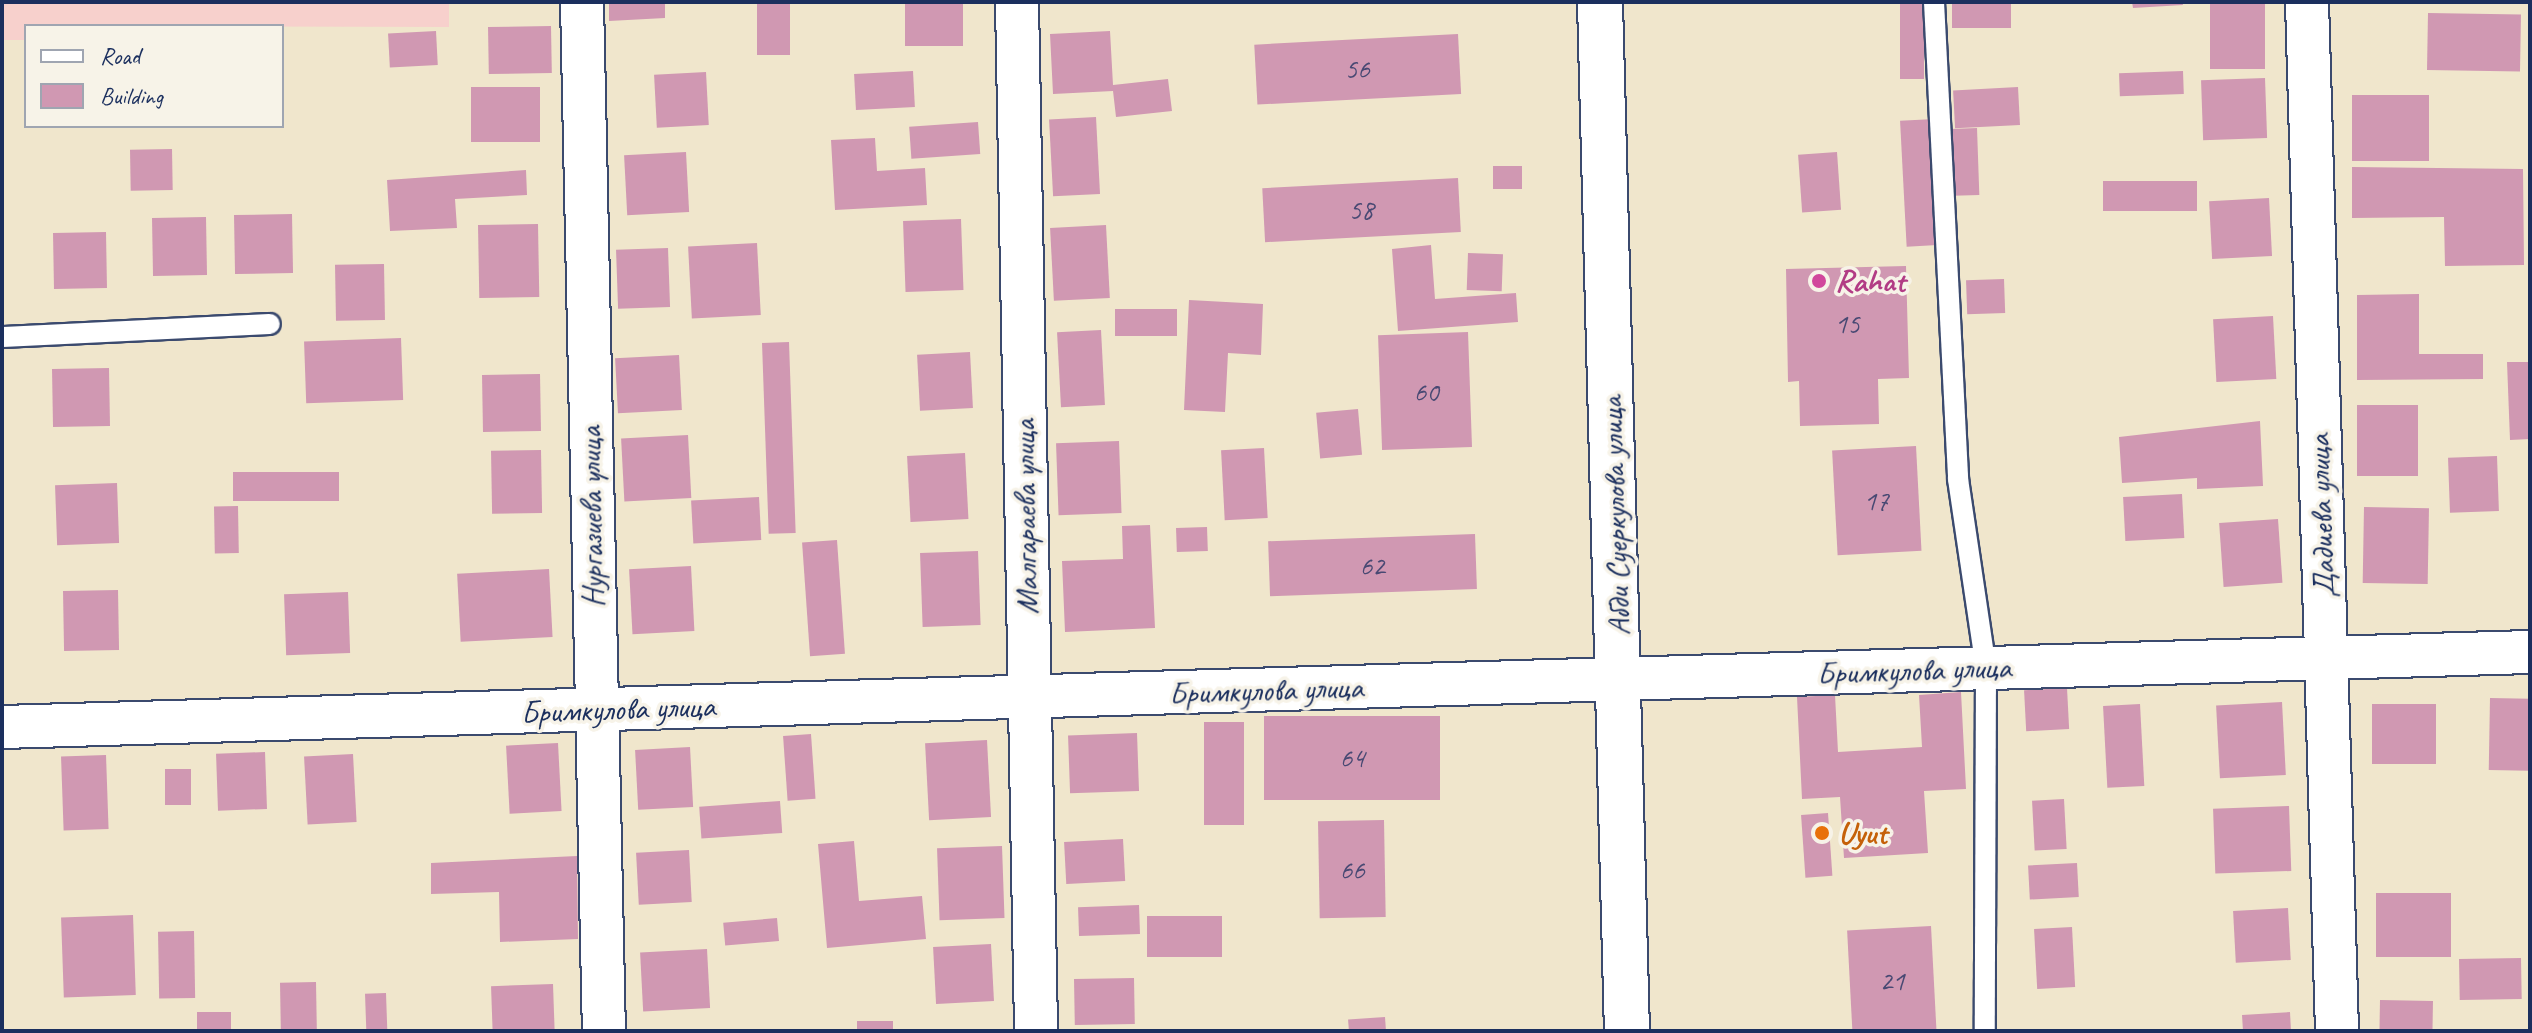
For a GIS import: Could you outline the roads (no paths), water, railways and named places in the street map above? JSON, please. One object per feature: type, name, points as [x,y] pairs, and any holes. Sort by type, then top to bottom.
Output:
[{"type":"street","name":"Нургазиева улица","points":[[582,2],[604,1031]]},
{"type":"street","name":"Малгараева улица","points":[[1017,2],[1036,1031]]},
{"type":"street","name":"Абди Суеркулова улица","points":[[1600,2],[1621,681],[1627,1031]]},
{"type":"street","name":"Дадиева улица","points":[[2307,2],[2337,1031]]},
{"type":"street","name":"Бримкулова улица","points":[[2,727],[2530,652]]},
{"type":"lane","points":[[1934,2],[1958,479],[1986,669],[1985,1031]]},
{"type":"lane","points":[[2,337],[270,324]]},
{"type":"place","name":"Rahat","points":[[1819,281]]},
{"type":"place","name":"Uyut","points":[[1822,833]]}]
